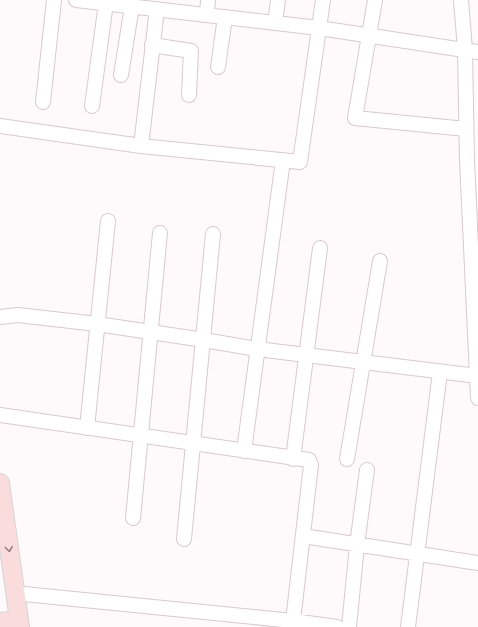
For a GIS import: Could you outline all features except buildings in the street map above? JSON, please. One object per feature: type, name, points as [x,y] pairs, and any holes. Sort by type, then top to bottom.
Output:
[{"type":"main road","points":[[0,483],[19,624],[0,622]]},
{"type":"street","points":[[43,102],[54,0]]},
{"type":"street","points":[[76,0],[319,28],[471,51]]},
{"type":"street","points":[[206,15],[208,0]]},
{"type":"street","points":[[276,23],[278,0]]},
{"type":"street","points":[[0,126],[141,146],[300,162],[323,0]]},
{"type":"street","points":[[375,0],[355,118],[466,129]]},
{"type":"street","points":[[461,0],[471,51],[466,129],[478,398]]},
{"type":"street","points":[[92,106],[106,4]]},
{"type":"street","points":[[121,75],[132,6]]},
{"type":"street","points":[[141,146],[157,9]]},
{"type":"street","points":[[218,67],[224,17]]},
{"type":"street","points":[[152,45],[191,51],[189,95]]},
{"type":"street","points":[[244,451],[283,160]]},
{"type":"street","points":[[87,428],[108,222]]},
{"type":"street","points":[[133,518],[160,233]]},
{"type":"street","points":[[184,539],[213,234]]},
{"type":"street","points":[[293,459],[320,248]]},
{"type":"street","points":[[347,459],[380,261]]},
{"type":"street","points":[[0,317],[18,315],[97,324],[257,349],[477,376]]},
{"type":"street","points":[[408,627],[440,372]]},
{"type":"street","points":[[0,415],[293,459],[309,460],[311,464],[293,620]]},
{"type":"street","points":[[349,627],[357,545],[367,470]]},
{"type":"street","points":[[303,536],[478,563]]},
{"type":"street","points":[[14,593],[272,623],[293,620],[337,627]]}]
